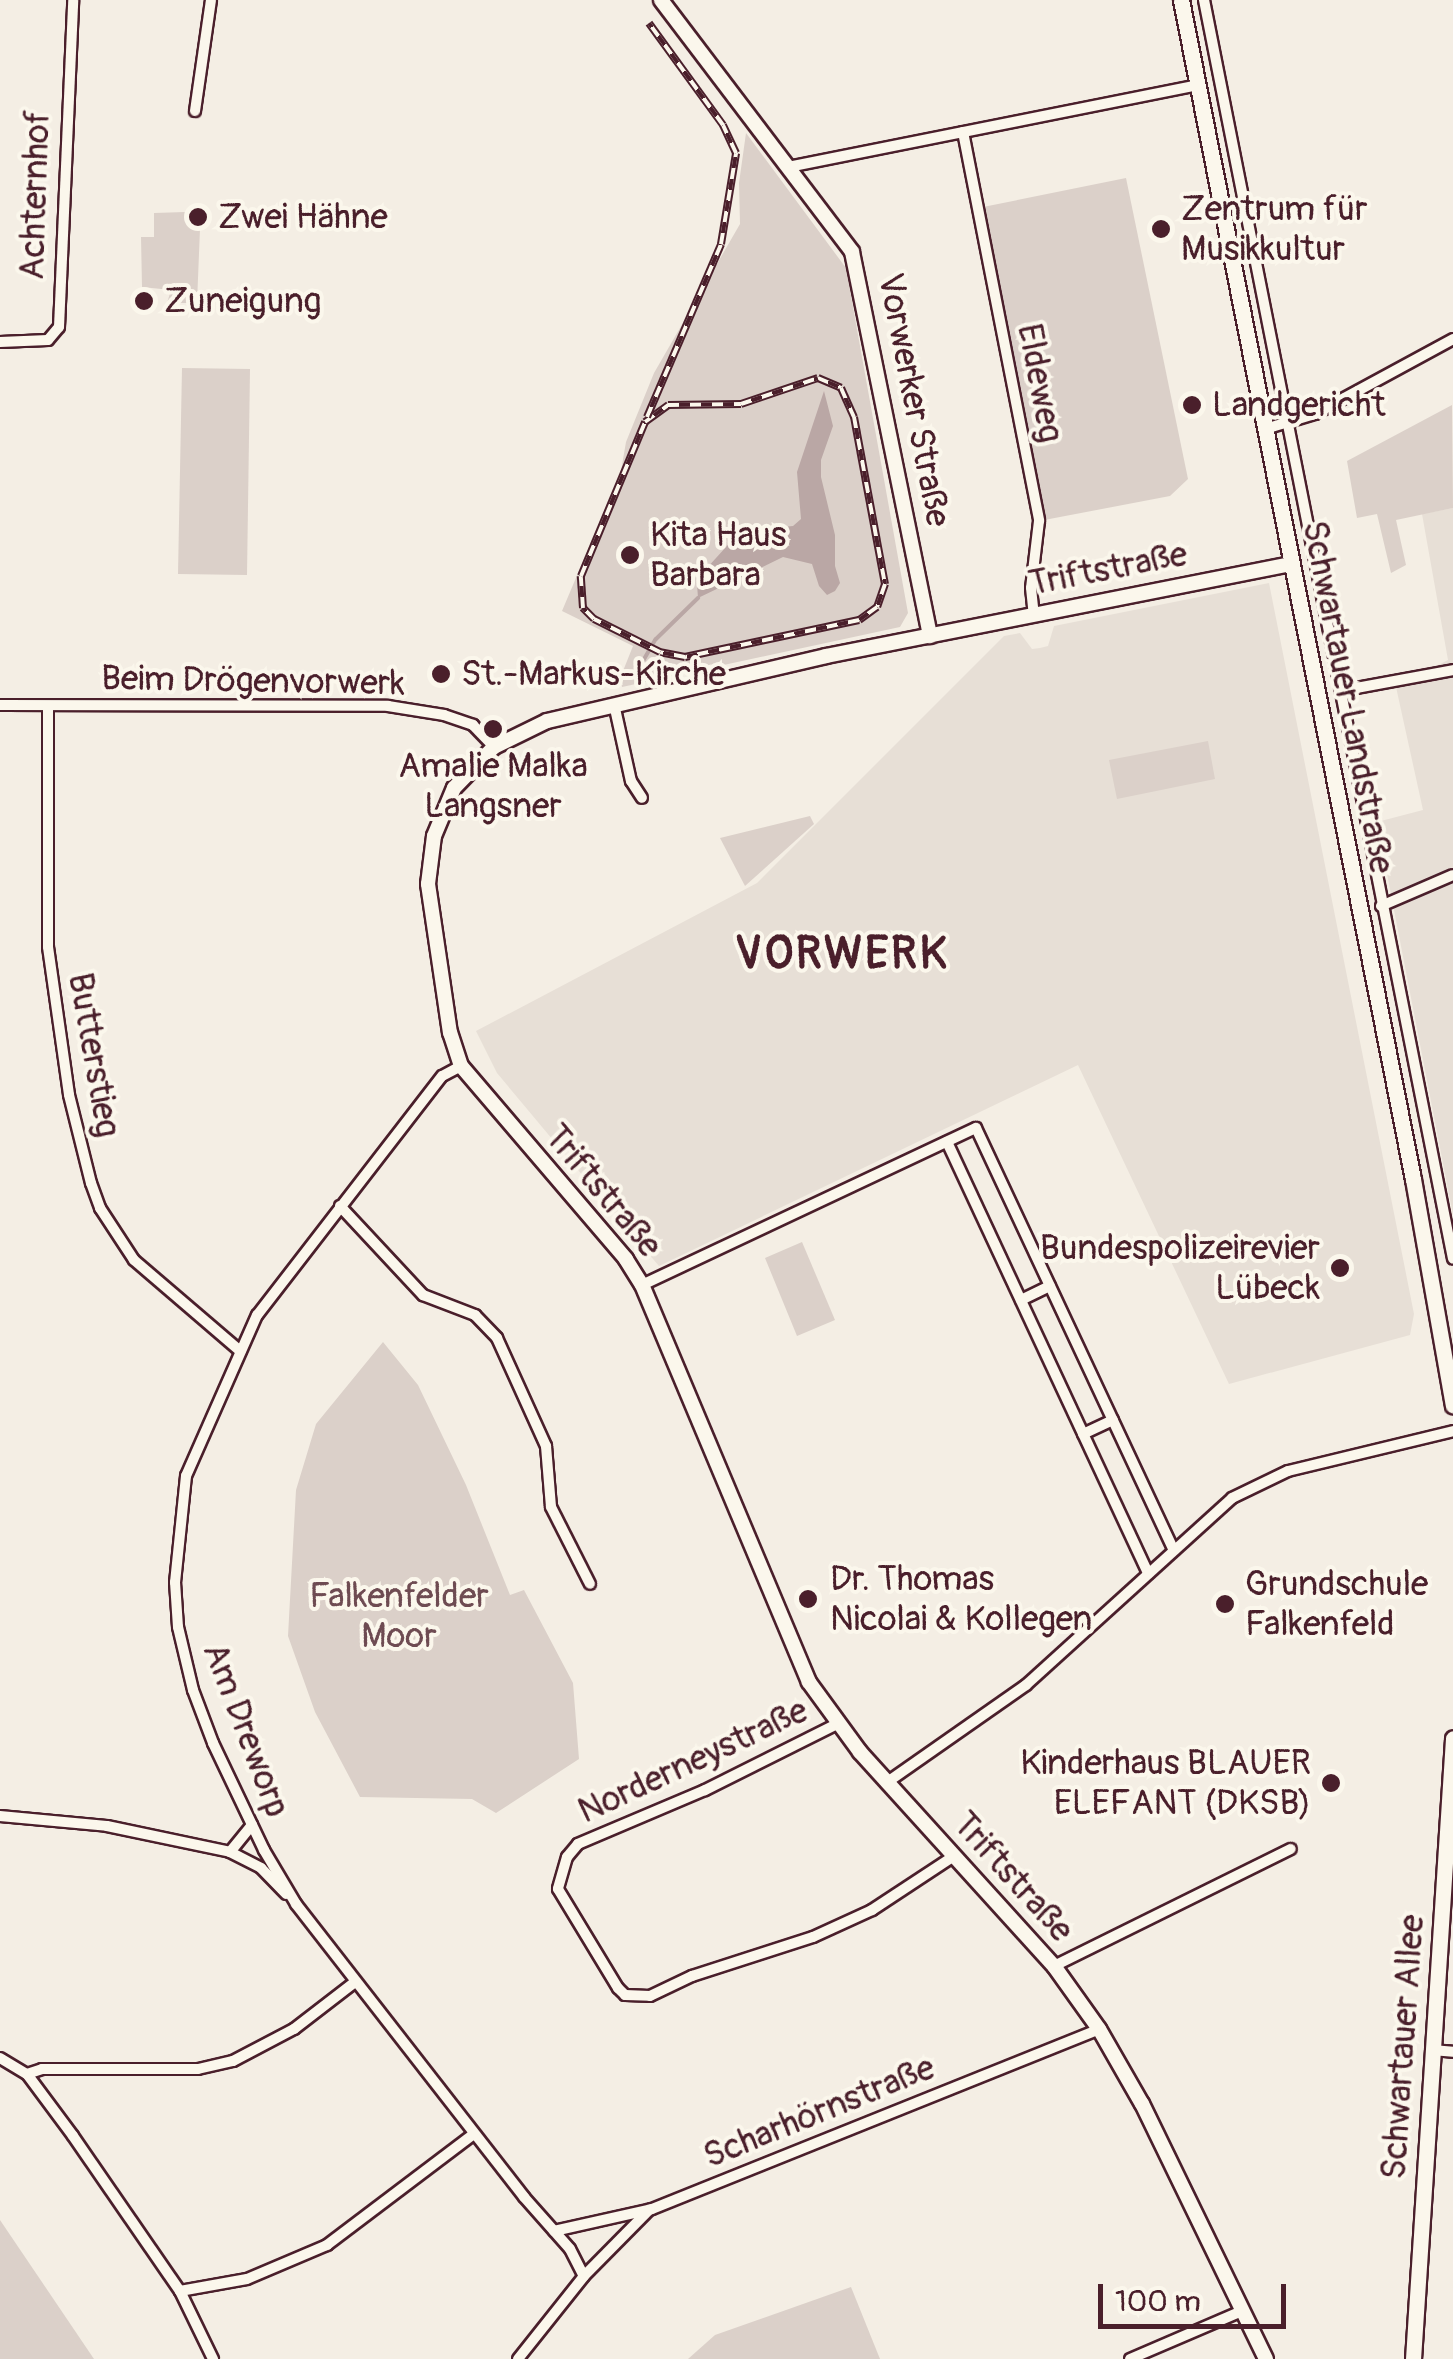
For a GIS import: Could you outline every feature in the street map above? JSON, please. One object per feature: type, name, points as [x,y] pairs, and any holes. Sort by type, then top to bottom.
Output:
[{"type":"main road","name":"Schwartauer Landstraße","points":[[1181,0],[1414,1179],[1453,1406]]},
{"type":"main road","name":"Schwartauer Allee","points":[[1413,2359],[1453,1738]]},
{"type":"street","name":"Achternhof","points":[[0,342],[48,340],[59,327],[72,0]]},
{"type":"street","points":[[195,111],[211,0]]},
{"type":"street","name":"Vorwerker Straße","points":[[661,0],[852,252],[860,275],[930,636]]},
{"type":"street","name":"Schwartauer Landstraße","points":[[1204,0],[1453,1260]]},
{"type":"street","points":[[788,168],[1198,85]]},
{"type":"street","name":"Eldeweg","points":[[966,132],[968,163],[1039,521],[1031,588],[1034,615]]},
{"type":"street","points":[[1265,430],[1288,426],[1453,339]]},
{"type":"street","name":"Triftstraße","points":[[1266,2359],[1142,2104],[1099,2029],[1054,1966],[886,1782],[837,1724],[809,1682],[642,1285],[626,1259],[473,1086],[461,1066],[450,1033],[428,884],[439,816],[454,788],[494,748],[547,721],[930,636],[1291,564]]},
{"type":"street","points":[[1340,691],[1453,670]]},
{"type":"street","points":[[614,704],[631,781],[642,798]]},
{"type":"street","name":"Beim Drögenvorwerk","points":[[0,706],[388,706],[444,715],[472,726],[494,748]]},
{"type":"street","name":"Butterstieg","points":[[48,706],[48,947],[69,1096],[91,1183],[100,1208],[134,1260],[240,1351]]},
{"type":"street","points":[[1381,906],[1453,875]]},
{"type":"street","name":"Am Dreworp","points":[[461,1066],[442,1076],[258,1315],[186,1476],[175,1582],[178,1627],[193,1690],[252,1825],[296,1904],[554,2231],[584,2276]]},
{"type":"street","points":[[642,1285],[976,1128],[1173,1548]]},
{"type":"street","points":[[947,1142],[1148,1573]]},
{"type":"street","points":[[340,1206],[423,1295],[475,1315],[497,1338],[546,1446],[551,1507],[590,1584]]},
{"type":"street","points":[[1021,1300],[1050,1286]]},
{"type":"street","points":[[1083,1434],[1113,1420]]},
{"type":"street","points":[[886,1782],[1026,1685],[1232,1498],[1260,1482],[1318,1462],[1453,1431]]},
{"type":"street","name":"Norderneystraße","points":[[837,1724],[705,1790],[578,1844],[567,1857],[558,1875],[565,1903],[618,1988],[635,1997],[650,1996],[692,1976],[843,1925],[954,1856]]},
{"type":"street","points":[[0,1816],[106,1826],[230,1852],[261,1868],[296,1904]]},
{"type":"street","points":[[230,1852],[252,1825]]},
{"type":"street","points":[[1054,1966],[1292,1850]]},
{"type":"street","points":[[26,2074],[42,2070],[198,2070],[233,2061],[294,2029],[355,1982]]},
{"type":"street","name":"Scharhörnstraße","points":[[554,2231],[649,2210],[1099,2029]]},
{"type":"street","points":[[1432,2050],[1453,2052]]},
{"type":"street","points":[[0,2058],[26,2074],[180,2291],[213,2359]]},
{"type":"street","points":[[180,2291],[247,2278],[326,2245],[474,2134]]},
{"type":"street","points":[[518,2359],[584,2276],[649,2210]]},
{"type":"street","points":[[1130,2359],[1242,2312]]},
{"type":"shaded area","points":[[824,391],[833,426],[821,460],[821,477],[835,535],[835,566],[840,583],[827,595],[819,586],[812,564],[783,557],[698,598],[697,584],[706,569],[736,536],[752,530],[793,526],[801,519],[797,472]]},
{"type":"shaded area","points":[[1453,508],[1453,1215],[1377,822],[1423,810],[1396,687],[1448,660],[1422,514]]},
{"type":"shaded area","points":[[1269,583],[1414,1314],[1410,1335],[1229,1384],[1078,1065],[659,1266],[636,1239],[636,1226],[628,1215],[614,1213],[497,1073],[476,1031],[757,883],[1004,636],[1020,633],[1032,649],[1040,648],[1048,646],[1054,626]]},
{"type":"green space","points":[[746,133],[846,268],[908,613],[900,627],[622,687],[621,676],[633,646],[562,611],[621,471],[626,442],[654,373],[740,224],[739,183]]},
{"type":"green space","points":[[1126,178],[1188,479],[1170,496],[1039,521],[978,208]]},
{"type":"green space","points":[[185,212],[200,229],[197,303],[167,303],[171,290],[142,287],[141,237],[154,237],[154,213]]},
{"type":"green space","points":[[182,368],[250,369],[247,575],[178,574]]},
{"type":"green space","points":[[1452,405],[1453,508],[1396,520],[1406,565],[1391,573],[1377,514],[1357,518],[1347,461]]},
{"type":"green space","points":[[1208,741],[1215,779],[1117,799],[1109,760]]},
{"type":"green space","points":[[810,816],[814,824],[745,886],[720,838]]},
{"type":"green space","points":[[802,1242],[835,1320],[797,1336],[765,1258]]},
{"type":"green space","name":"Falkenfelder Moor","points":[[383,1342],[418,1385],[466,1485],[510,1595],[524,1590],[573,1683],[579,1759],[496,1813],[472,1799],[360,1797],[315,1712],[288,1636],[296,1490],[316,1424]]},
{"type":"green space","points":[[0,2220],[94,2359],[0,2359]]},
{"type":"green space","points":[[851,2287],[880,2359],[688,2359],[715,2335]]},
{"type":"waterway","points":[[636,673],[656,639],[698,598]]},
{"type":"railway","points":[[647,417],[721,244],[736,153],[723,125],[649,23]]},
{"type":"railway","points":[[818,378],[841,388],[854,417],[885,584],[877,607],[859,620],[685,657],[660,652],[594,619],[583,608],[581,576],[645,422],[668,405],[741,404],[818,378]]},
{"type":"place","name":"Zwei Hähne","points":[[198,217]]},
{"type":"place","name":"Zentrum für Musikkultur","points":[[1161,229]]},
{"type":"place","name":"Zuneigung","points":[[144,301]]},
{"type":"place","name":"Landgericht","points":[[1192,405]]},
{"type":"place","name":"Kita Haus Barbara","points":[[630,555]]},
{"type":"place","name":"St.-Markus-Kirche","points":[[441,674]]},
{"type":"place","name":"Amalie Malka Langsner","points":[[493,729]]},
{"type":"place","name":"Bundespolizeirevier Lübeck","points":[[1340,1268]]},
{"type":"place","name":"Dr. Thomas Nicolai & Kollegen","points":[[808,1599]]},
{"type":"place","name":"Grundschule Falkenfeld","points":[[1225,1604]]},
{"type":"place","name":"Kinderhaus BLAUER ELEFANT (DKSB)","points":[[1331,1783]]},
{"type":"district","name":"VORWERK","points":[[842,955]]}]
